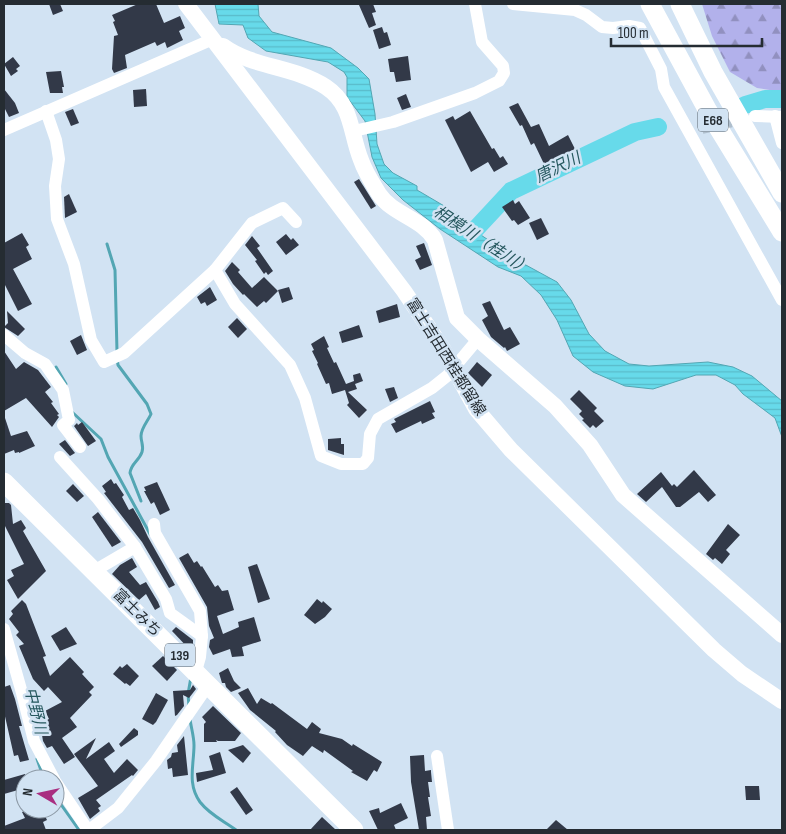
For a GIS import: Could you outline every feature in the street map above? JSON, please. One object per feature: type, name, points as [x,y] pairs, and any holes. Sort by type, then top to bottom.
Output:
[{"type":"highway","name":"E68","points":[[650,4],[708,112],[782,232]]},
{"type":"highway","name":"E68","points":[[680,4],[713,72],[782,193]]},
{"type":"highway","name":"富士みち","points":[[4,482],[354,830]]},
{"type":"main road","name":"富士吉田西桂都留線","points":[[186,4],[404,291],[443,349],[476,410],[499,437],[714,650],[742,674],[782,701]]},
{"type":"main road","name":"富士吉田西桂都留線","points":[[213,39],[234,54],[309,77],[337,95],[358,130],[360,160],[380,196],[393,209],[418,222],[431,234],[439,251],[457,318],[478,339],[555,406],[590,445],[623,495],[782,636]]},
{"type":"street","points":[[358,130],[393,122],[475,93],[499,81],[504,73],[503,66],[482,42],[475,4]]},
{"type":"street","points":[[513,4],[575,10],[602,26],[640,28],[661,69],[664,87],[696,131],[782,300]]},
{"type":"street","points":[[4,130],[213,39]]},
{"type":"street","points":[[46,111],[56,140],[59,159],[55,186],[56,219],[74,264],[91,340],[104,362],[124,353],[215,270],[252,222],[283,208],[296,222]]},
{"type":"street","points":[[756,116],[779,116],[782,143]]},
{"type":"street","points":[[215,270],[235,304],[290,365],[305,398],[320,456],[341,464],[362,464],[368,458],[370,434],[378,419],[432,388],[447,376],[478,339]]},
{"type":"street","points":[[4,335],[25,353],[45,364],[60,384],[69,415],[69,420],[63,425],[80,447]]},
{"type":"street","points":[[60,457],[98,499],[135,547],[166,600],[170,613],[202,636]]},
{"type":"street","points":[[65,796],[88,830],[118,808],[156,761],[202,678],[200,611],[155,533],[154,524]]},
{"type":"street","points":[[94,571],[135,547]]},
{"type":"street","points":[[4,630],[34,741],[48,769]]},
{"type":"street","points":[[437,756],[448,830]]},
{"type":"green space","points":[[702,4],[782,4],[782,92],[757,88],[730,72],[712,36]]},
{"type":"water","name":"相模川（桂川）","points":[[215,4],[258,4],[259,16],[272,32],[331,48],[358,68],[369,79],[375,114],[377,144],[384,164],[393,173],[417,186],[417,190],[463,217],[469,227],[524,264],[557,282],[571,300],[589,334],[605,351],[629,364],[649,366],[708,362],[733,367],[752,376],[782,401],[782,437],[775,418],[743,394],[735,385],[716,375],[696,375],[653,389],[625,386],[593,372],[573,356],[557,320],[541,295],[521,276],[498,267],[440,229],[403,200],[381,178],[372,157],[365,121],[347,97],[347,77],[344,72],[328,62],[266,51],[248,38],[243,25],[219,24]]},
{"type":"building","points":[[49,4],[60,4],[63,11],[53,15]]},
{"type":"building","points":[[138,4],[156,4],[164,23],[180,16],[185,28],[179,31],[183,40],[167,48],[165,42],[157,46],[155,42],[125,55],[127,68],[114,73],[112,69],[114,36],[118,35],[112,15]]},
{"type":"building","points":[[373,4],[376,12],[372,13],[376,25],[369,28],[359,5]]},
{"type":"building","points":[[382,27],[384,33],[387,32],[391,45],[379,49],[373,30]]},
{"type":"building","points":[[408,56],[411,80],[396,82],[394,72],[390,72],[388,59]]},
{"type":"building","points":[[13,57],[20,66],[16,69],[18,71],[11,76],[4,64]]},
{"type":"building","points":[[61,71],[64,87],[62,87],[63,93],[50,93],[46,72]]},
{"type":"building","points":[[4,89],[15,103],[19,113],[9,117],[4,107]]},
{"type":"building","points":[[146,89],[147,106],[134,107],[133,90]]},
{"type":"building","points":[[406,94],[411,107],[402,110],[397,98]]},
{"type":"building","points":[[518,103],[531,127],[539,124],[549,146],[568,135],[575,149],[544,164],[534,143],[531,145],[522,125],[520,126],[509,107]]},
{"type":"building","points":[[73,109],[79,123],[71,126],[65,112]]},
{"type":"building","points":[[470,111],[492,149],[494,148],[500,158],[503,156],[508,164],[494,172],[488,162],[471,172],[445,120],[453,116],[455,120]]},
{"type":"building","points":[[359,179],[376,206],[371,209],[354,182]]},
{"type":"building","points":[[69,194],[77,212],[65,218],[64,197]]},
{"type":"building","points":[[513,200],[515,204],[519,201],[530,218],[518,225],[514,220],[512,221],[502,207]]},
{"type":"building","points":[[541,218],[549,234],[537,240],[529,223]]},
{"type":"building","points":[[22,233],[29,245],[26,247],[32,259],[13,269],[32,304],[18,311],[4,283],[4,243]]},
{"type":"building","points":[[286,234],[299,245],[286,255],[276,242]]},
{"type":"building","points":[[252,236],[260,246],[257,248],[273,271],[268,275],[266,272],[264,274],[255,261],[257,260],[245,245]]},
{"type":"building","points":[[424,243],[432,265],[420,270],[415,260],[421,257],[416,246]]},
{"type":"building","points":[[232,262],[252,288],[264,277],[278,291],[266,303],[264,301],[257,307],[233,284],[225,271]]},
{"type":"building","points":[[210,287],[217,300],[207,306],[205,302],[201,304],[197,297]]},
{"type":"building","points":[[289,287],[293,299],[282,303],[278,290]]},
{"type":"building","points":[[490,301],[504,330],[510,327],[520,344],[507,351],[505,347],[491,337],[482,320],[488,316],[482,304]]},
{"type":"building","points":[[397,304],[400,317],[379,323],[376,311]]},
{"type":"building","points":[[7,311],[25,329],[18,336],[4,327],[8,323]]},
{"type":"building","points":[[237,318],[247,329],[238,338],[228,327]]},
{"type":"building","points":[[359,325],[363,337],[342,343],[339,332]]},
{"type":"building","points":[[81,335],[87,350],[77,355],[70,341]]},
{"type":"building","points":[[324,336],[329,347],[327,348],[346,384],[354,381],[353,375],[360,373],[363,381],[355,384],[357,389],[348,392],[367,410],[359,418],[347,405],[349,403],[345,390],[332,394],[329,383],[326,384],[317,364],[311,344]]},
{"type":"building","points":[[4,351],[16,369],[24,362],[38,370],[51,387],[45,392],[59,414],[52,427],[26,398],[4,411]]},
{"type":"building","points":[[477,362],[492,375],[482,387],[468,373]]},
{"type":"building","points":[[394,387],[398,398],[390,402],[385,389]]},
{"type":"building","points":[[579,390],[597,408],[594,411],[604,421],[596,428],[593,425],[590,428],[582,420],[584,419],[579,414],[582,411],[570,399]]},
{"type":"building","points":[[430,401],[435,412],[432,413],[435,418],[422,424],[421,421],[396,433],[391,424],[396,422],[394,419]]},
{"type":"building","points":[[5,418],[11,436],[27,431],[35,446],[19,453],[15,453],[14,450],[4,454]]},
{"type":"building","points":[[82,422],[96,441],[88,446],[74,426]]},
{"type":"building","points":[[341,438],[341,444],[344,444],[344,455],[328,450],[328,439]]},
{"type":"building","points":[[65,440],[75,453],[70,456],[59,444]]},
{"type":"building","points":[[694,470],[716,495],[708,502],[699,492],[680,507],[676,507],[662,487],[646,502],[637,494],[661,472],[672,486],[674,484],[677,487]]},
{"type":"building","points":[[111,479],[124,495],[122,497],[129,510],[133,508],[175,585],[169,588],[142,542],[104,493],[106,492],[102,486]]},
{"type":"building","points":[[157,482],[170,510],[160,515],[154,502],[151,504],[144,491],[146,491],[144,487]]},
{"type":"building","points":[[73,484],[84,496],[77,502],[66,491]]},
{"type":"building","points":[[4,503],[11,505],[13,524],[21,520],[26,528],[23,531],[46,571],[18,599],[7,580],[14,576],[11,570],[24,564],[4,524]]},
{"type":"building","points":[[98,512],[121,542],[112,547],[92,517]]},
{"type":"building","points":[[728,524],[740,535],[726,550],[730,554],[722,564],[706,554]]},
{"type":"building","points":[[188,553],[194,563],[197,561],[202,566],[215,587],[218,585],[222,591],[228,590],[234,610],[217,616],[223,634],[239,627],[238,622],[254,617],[261,641],[242,647],[244,656],[232,657],[230,649],[213,655],[209,647],[210,640],[214,638],[209,626],[207,607],[179,558]]},
{"type":"building","points":[[132,558],[137,567],[129,572],[140,585],[146,582],[160,607],[155,610],[146,594],[139,600],[112,574],[120,565]]},
{"type":"building","points":[[257,564],[270,599],[258,603],[248,567]]},
{"type":"building","points":[[317,599],[322,603],[323,601],[332,609],[315,624],[304,615]]},
{"type":"building","points":[[22,600],[26,604],[46,656],[43,657],[50,676],[70,657],[84,672],[82,674],[94,687],[89,692],[92,695],[70,718],[77,727],[62,738],[75,757],[64,764],[52,746],[47,748],[43,741],[40,723],[49,719],[45,711],[62,702],[48,687],[44,691],[33,679],[19,646],[24,644],[16,635],[19,632],[9,619],[13,614],[11,611]]},
{"type":"building","points":[[66,627],[77,644],[60,651],[51,636]]},
{"type":"building","points":[[176,627],[193,640],[193,649],[191,651],[172,631]]},
{"type":"building","points":[[163,656],[177,670],[167,681],[152,666]]},
{"type":"building","points":[[127,664],[139,676],[130,686],[113,674],[120,666],[122,668]]},
{"type":"building","points":[[228,668],[234,681],[241,688],[231,692],[225,683],[222,683],[219,673]]},
{"type":"building","points":[[10,685],[22,726],[19,726],[29,760],[20,762],[18,755],[14,756],[4,712],[4,687]]},
{"type":"building","points":[[193,685],[196,689],[189,698],[183,695],[184,706],[175,716],[173,691],[190,690]]},
{"type":"building","points":[[248,688],[257,704],[261,698],[272,703],[307,729],[312,722],[321,729],[319,733],[342,739],[352,746],[353,744],[382,762],[377,772],[374,770],[367,781],[351,772],[353,771],[324,750],[323,753],[312,746],[303,756],[287,745],[276,731],[250,710],[238,693]]},
{"type":"building","points":[[156,693],[168,700],[153,725],[142,719]]},
{"type":"building","points":[[213,706],[241,733],[235,741],[216,740],[217,742],[204,742],[204,724],[206,722],[202,717]]},
{"type":"building","points":[[134,728],[138,731],[138,735],[121,747],[119,744]]},
{"type":"building","points":[[184,736],[188,775],[173,777],[172,768],[168,769],[167,760],[171,757],[172,753],[178,752],[177,745]]},
{"type":"building","points":[[96,738],[86,759],[109,742],[115,751],[104,759],[114,773],[127,759],[138,770],[133,776],[96,800],[101,806],[98,808],[100,811],[90,819],[78,798],[98,786],[74,754]]},
{"type":"building","points":[[243,745],[251,753],[243,763],[228,750]]},
{"type":"building","points":[[220,752],[226,773],[197,782],[196,773],[213,770],[209,756]]},
{"type":"building","points":[[424,755],[425,771],[431,770],[432,782],[428,782],[430,797],[428,797],[431,816],[426,817],[427,830],[419,830],[411,782],[410,756]]},
{"type":"building","points":[[15,777],[15,791],[4,794],[4,780]]},
{"type":"building","points":[[745,786],[759,786],[760,800],[746,800]]},
{"type":"building","points":[[237,787],[253,810],[246,815],[230,792]]},
{"type":"building","points":[[401,803],[408,818],[394,825],[396,830],[378,830],[369,811],[379,808],[380,813]]},
{"type":"building","points":[[322,817],[336,830],[310,830]]},
{"type":"building","points":[[22,819],[47,820],[43,822],[46,830],[4,830],[4,826]]},
{"type":"building","points":[[556,820],[568,830],[546,830]]},
{"type":"waterway","name":"唐沢川","points":[[745,105],[765,99],[782,99]]},
{"type":"waterway","name":"唐沢川","points":[[472,233],[511,191],[635,132],[658,127]]},
{"type":"waterway","points":[[107,244],[115,270],[117,352]]},
{"type":"waterway","points":[[117,358],[118,365],[147,404],[151,414],[141,433],[142,452],[130,473],[141,501]]},
{"type":"waterway","points":[[56,367],[66,384]]},
{"type":"waterway","points":[[72,412],[101,439],[108,457],[150,534]]},
{"type":"waterway","points":[[189,707],[188,694],[191,677]]},
{"type":"waterway","points":[[190,719],[194,739],[192,781],[196,795],[208,811],[236,830]]},
{"type":"waterway","name":"中野川","points":[[37,759],[40,769]]},
{"type":"waterway","name":"中野川","points":[[65,810],[79,830]]},
{"type":"tunnel","points":[[702,128],[746,118]]}]
